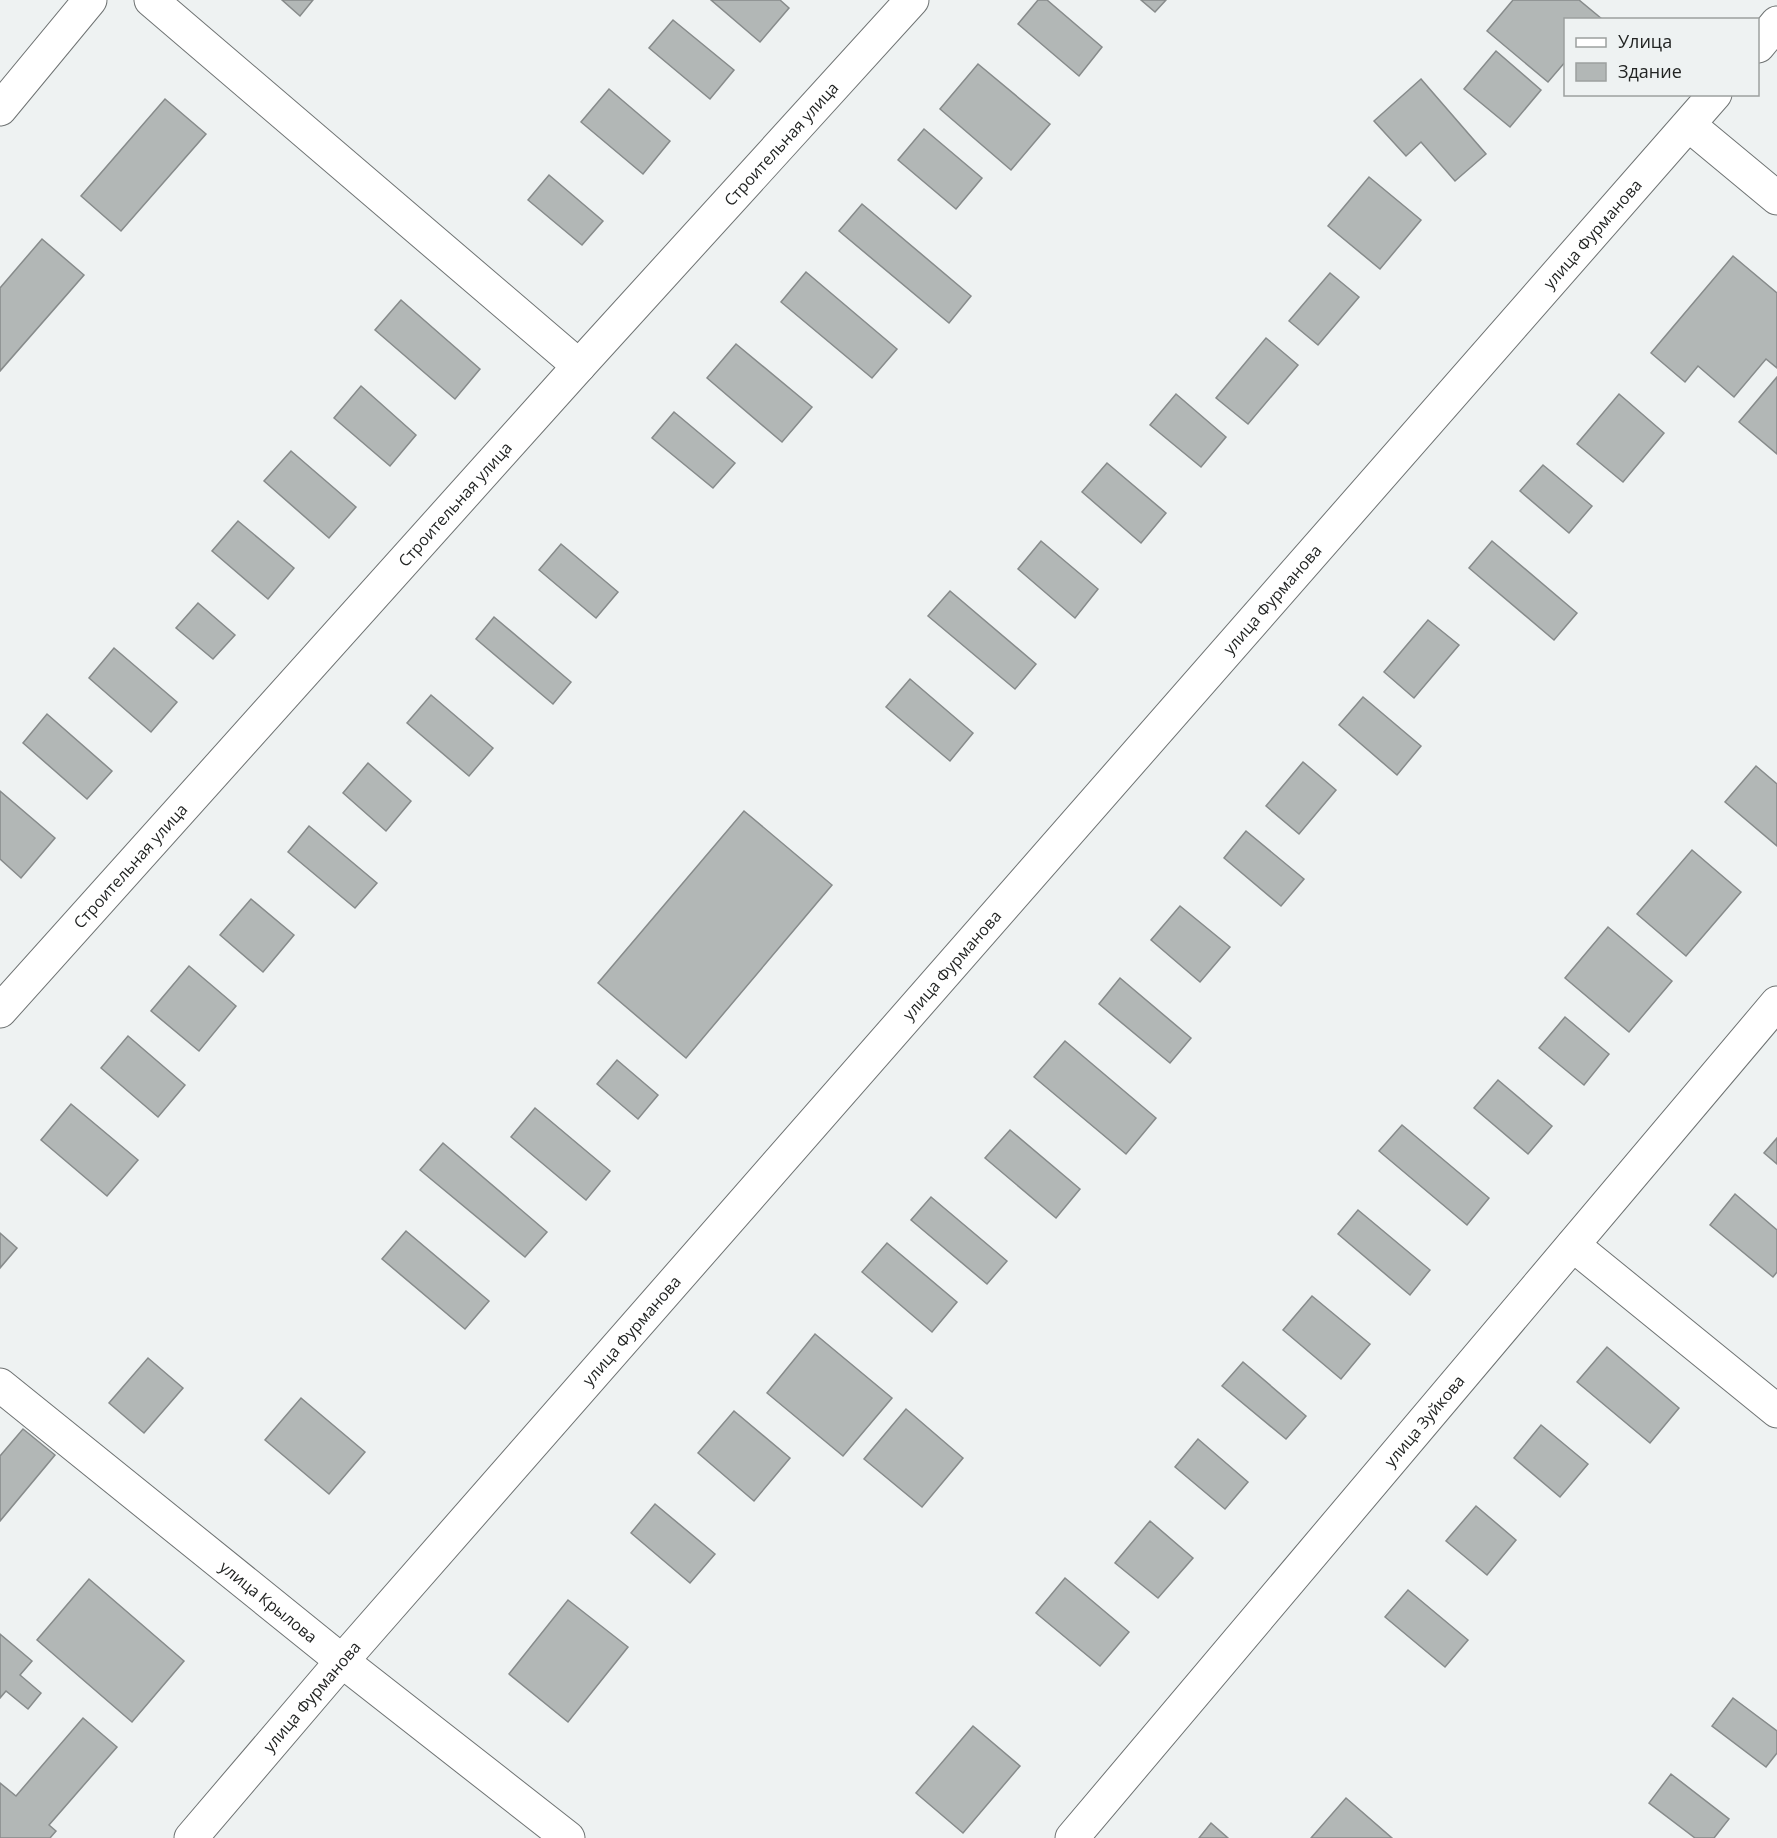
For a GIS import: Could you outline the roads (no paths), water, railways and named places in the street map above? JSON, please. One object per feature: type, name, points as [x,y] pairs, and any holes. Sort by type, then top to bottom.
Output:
[{"type":"street","points":[[0,109],[90,0]]},
{"type":"street","points":[[151,0],[579,366]]},
{"type":"street","name":"Строительная улица","points":[[0,1011],[579,366],[912,0]]},
{"type":"street","points":[[1759,45],[1777,23]]},
{"type":"street","name":"улица Фурманова","points":[[191,1838],[342,1661],[1713,96]]},
{"type":"street","points":[[1689,124],[1777,198]]},
{"type":"street","name":"улица Зуйкова","points":[[1072,1838],[1777,1003]]},
{"type":"street","points":[[1573,1245],[1777,1411]]},
{"type":"street","name":"улица Крылова","points":[[0,1385],[342,1661],[568,1838]]}]
